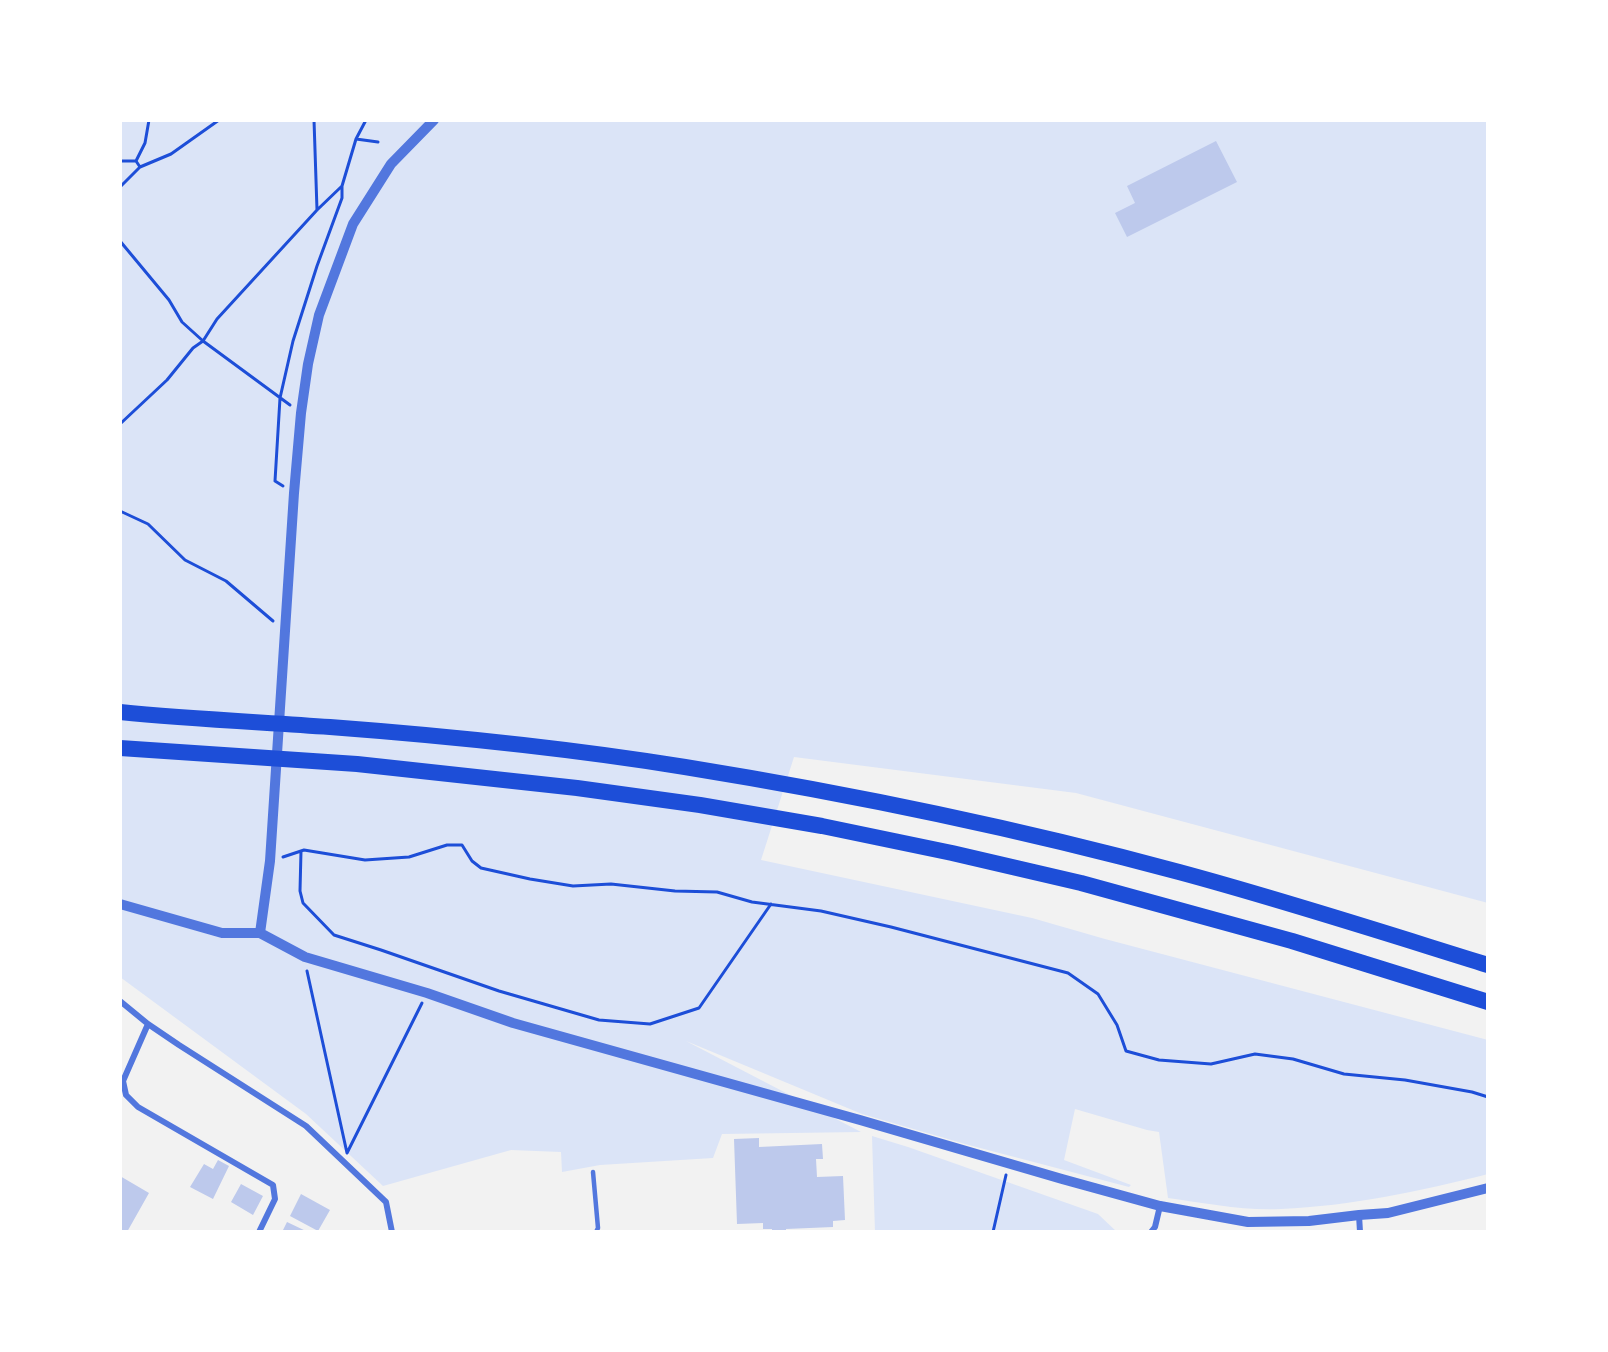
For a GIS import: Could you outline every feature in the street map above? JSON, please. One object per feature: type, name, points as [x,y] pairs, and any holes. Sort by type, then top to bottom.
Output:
[{"type":"highway","points":[[120,712],[366,730],[532,746],[681,766],[831,792],[1068,843],[1180,872],[1488,965]]},
{"type":"highway","points":[[120,748],[357,764],[566,786],[700,805],[822,826],[952,852],[1081,884],[1292,941],[1488,1002]]},
{"type":"street","points":[[260,933],[270,861],[301,413],[308,364],[319,315],[353,224],[391,164],[434,120]]},
{"type":"street","points":[[120,904],[222,933],[260,933],[304,957],[427,993],[513,1023],[1160,1206],[1248,1222],[1309,1221],[1388,1214],[1488,1188]]},
{"type":"street","points":[[120,1001],[148,1024],[306,1126],[386,1202],[392,1232]]},
{"type":"street","points":[[148,1024],[122,1081],[126,1095],[138,1107],[273,1185],[275,1199],[259,1232]]},
{"type":"street","points":[[1151,1232],[1155,1227],[1160,1206]]},
{"type":"street","points":[[1359,1215],[1360,1232]]},
{"type":"lane","points":[[593,1172],[598,1228],[596,1232]]},
{"type":"path","points":[[136,161],[145,143],[149,120]]},
{"type":"path","points":[[120,187],[140,167],[171,154],[219,120]]},
{"type":"path","points":[[314,120],[317,210]]},
{"type":"path","points":[[120,424],[167,380],[193,348],[203,341],[217,319],[342,186],[356,139],[366,120]]},
{"type":"path","points":[[356,139],[378,142]]},
{"type":"path","points":[[120,162],[136,161]]},
{"type":"path","points":[[136,161],[140,167]]},
{"type":"path","points":[[120,242],[169,300],[182,322],[203,341],[301,413]]},
{"type":"path","points":[[120,511],[148,524],[185,560],[226,581],[285,631]]},
{"type":"path","points":[[270,861],[304,850],[365,860],[409,857],[447,845],[462,844],[472,861],[481,868],[530,879],[573,886],[610,884],[675,891],[717,892],[752,902],[821,911],[1068,973],[1098,994],[1117,1025],[1126,1051],[1159,1060],[1211,1064],[1255,1054],[1293,1059],[1344,1074],[1406,1080],[1488,1097]]},
{"type":"path","points":[[301,851],[300,891],[303,903],[334,935],[499,991],[599,1020],[650,1024],[699,1008],[771,904]]},
{"type":"path","points":[[304,957],[347,1153],[427,993]]},
{"type":"path","points":[[993,1232],[1009,1163]]},
{"type":"shaded area","points":[[120,120],[1488,120],[1488,903],[1076,793],[794,757],[761,860],[1032,918],[1488,1040],[1488,1174],[1386,1197],[1333,1205],[1281,1209],[1253,1209],[1168,1198],[1159,1132],[1075,1109],[1064,1160],[1131,1185],[1129,1187],[862,1114],[686,1041],[861,1132],[722,1134],[713,1158],[600,1165],[562,1172],[561,1152],[511,1150],[383,1186],[306,1114],[120,977]]},
{"type":"shaded area","points":[[872,1136],[1098,1214],[1117,1232],[875,1232]]},
{"type":"building","points":[[1216,141],[1237,182],[1127,237],[1115,213],[1135,203],[1127,186]]},
{"type":"building","points":[[759,1138],[759,1147],[822,1144],[823,1159],[816,1159],[817,1177],[843,1176],[845,1220],[833,1221],[833,1227],[786,1229],[786,1232],[772,1232],[772,1229],[763,1229],[763,1223],[737,1224],[734,1139]]},
{"type":"building","points":[[218,1160],[229,1166],[213,1199],[190,1187],[204,1164],[213,1169]]},
{"type":"building","points":[[120,1176],[149,1193],[127,1232],[120,1229]]},
{"type":"building","points":[[241,1184],[263,1196],[253,1215],[231,1202]]},
{"type":"building","points":[[301,1194],[330,1210],[318,1231],[290,1216]]},
{"type":"building","points":[[287,1222],[308,1232],[282,1232]]}]
